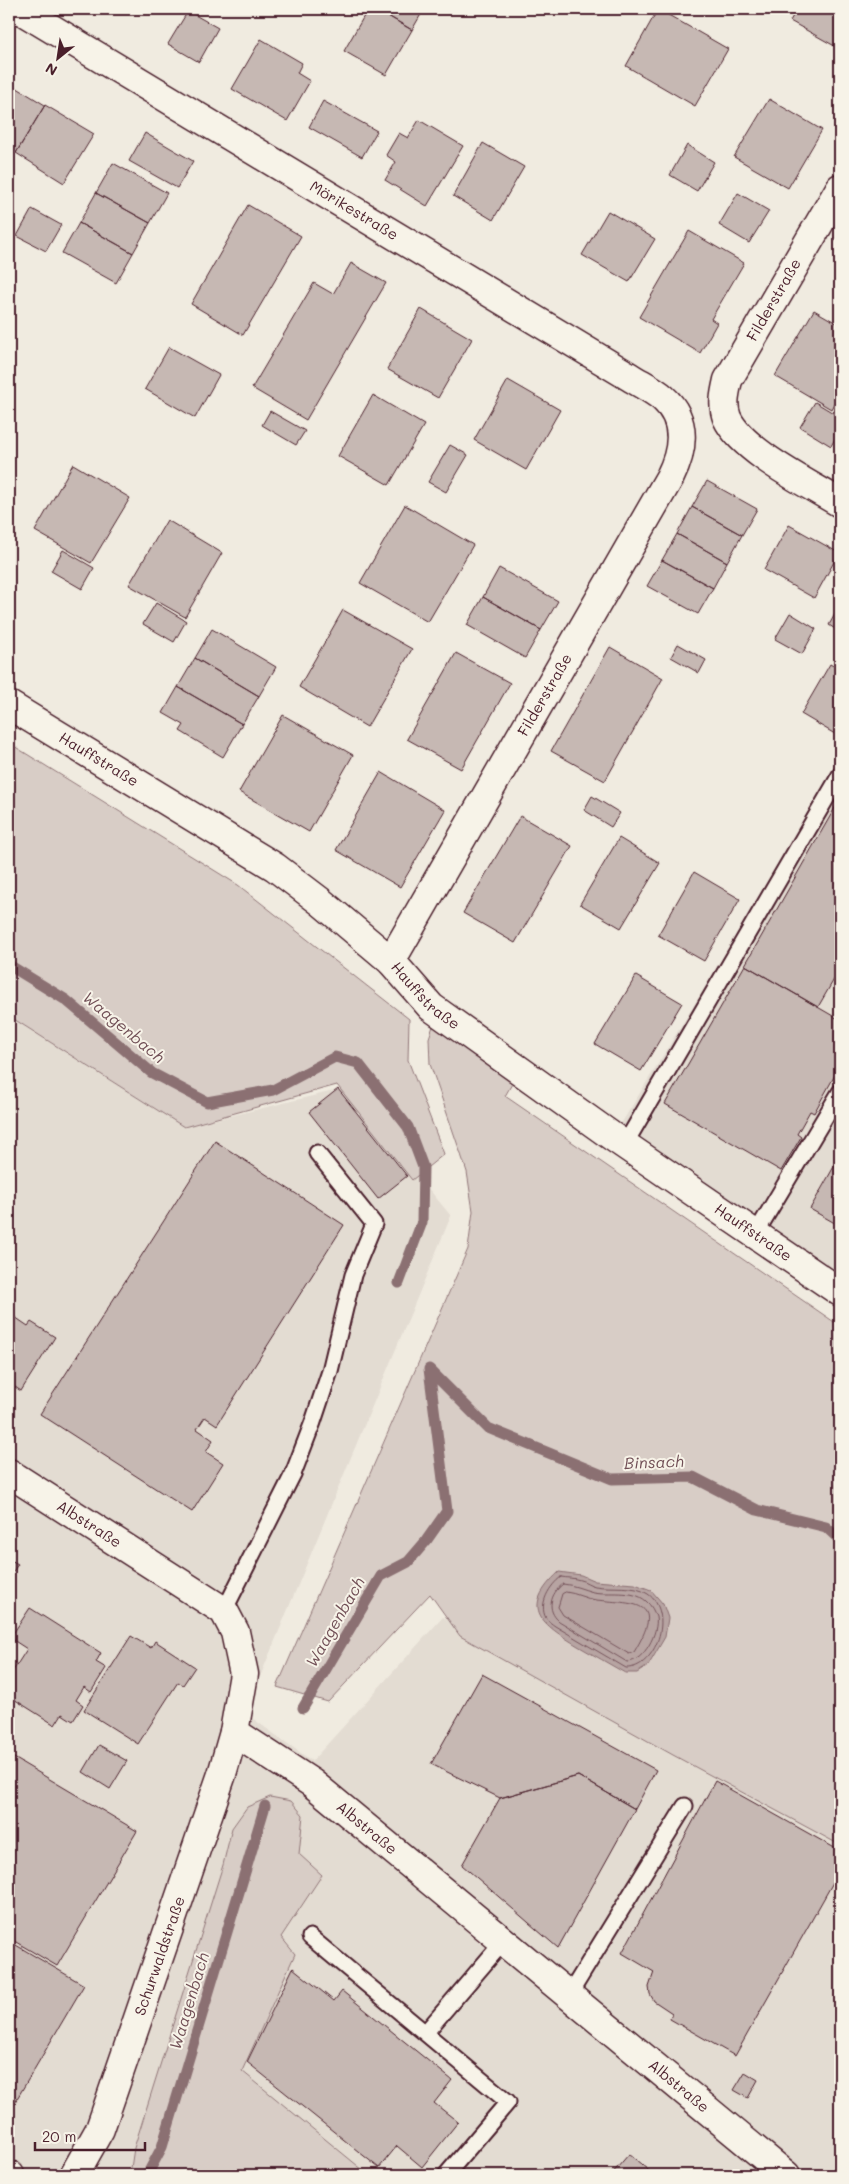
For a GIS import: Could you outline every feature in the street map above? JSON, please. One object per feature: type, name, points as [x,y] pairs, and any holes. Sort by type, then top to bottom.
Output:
[{"type":"street","name":"Mörikestraße","points":[[20,9],[663,398],[674,411],[679,424]]},
{"type":"street","name":"Filderstraße","points":[[840,188],[728,380],[724,402],[726,417],[735,432],[769,460],[840,503]]},
{"type":"street","name":"Filderstraße","points":[[392,961],[670,477],[678,460],[682,441],[679,424]]},
{"type":"street","name":"Hauffstraße","points":[[9,705],[275,867],[321,902],[392,961],[431,1007],[840,1292]]},
{"type":"street","name":"Albstraße","points":[[9,1473],[224,1611]]},
{"type":"street","points":[[224,1611],[235,1632],[244,1674],[234,1732]]},
{"type":"street","name":"Albstraße","points":[[234,1732],[312,1783],[786,2175]]},
{"type":"street","name":"Schurwaldstraße","points":[[74,2175],[100,2129],[222,1774],[234,1732]]},
{"type":"lane","points":[[625,1144],[840,775]]},
{"type":"lane","points":[[756,1233],[840,1092]]},
{"type":"lane","points":[[224,1611],[293,1474],[330,1371],[353,1275],[374,1224],[317,1153]]},
{"type":"lane","points":[[569,1995],[685,1806]]},
{"type":"lane","points":[[310,1937],[508,2102],[446,2175]]},
{"type":"lane","points":[[426,2032],[502,1942]]},
{"type":"shaded area","points":[[9,743],[238,885],[409,1019],[408,1060],[444,1154],[412,1180],[337,1085],[184,1127],[9,1016]]},
{"type":"shaded area","points":[[840,767],[840,1292],[613,1137]]},
{"type":"shaded area","points":[[9,1016],[184,1127],[346,1088],[451,1216],[245,1713],[312,1761],[443,1617],[721,1766],[840,1835],[840,2175],[9,2175]]},
{"type":"shaded area","points":[[434,1023],[513,1082],[505,1096],[840,1326],[840,1845],[673,1755],[460,1636],[430,1594],[328,1702],[277,1687],[468,1249],[473,1211],[467,1172],[430,1064],[429,1038]]},
{"type":"shaded area","points":[[270,1797],[291,1801],[303,1815],[299,1854],[322,1875],[281,1937],[295,1954],[242,2071],[369,2175],[130,2175],[134,2148],[223,1865],[232,1828],[247,1807]]},
{"type":"water","points":[[559,1572],[581,1575],[595,1581],[635,1584],[651,1590],[663,1604],[668,1618],[665,1637],[648,1666],[637,1673],[625,1673],[565,1638],[546,1623],[540,1615],[538,1606],[540,1596]]},
{"type":"building","points":[[368,9],[376,9],[412,30],[386,75],[344,51]]},
{"type":"building","points":[[376,9],[424,9],[412,30]]},
{"type":"building","points":[[658,9],[728,49],[695,106],[626,66]]},
{"type":"building","points":[[797,9],[840,9],[840,49],[790,21]]},
{"type":"building","points":[[188,11],[218,28],[199,62],[168,44]]},
{"type":"building","points":[[261,39],[302,63],[297,73],[310,81],[287,121],[232,89]]},
{"type":"building","points":[[9,83],[45,105],[16,153],[9,149]]},
{"type":"building","points":[[769,99],[822,130],[788,188],[734,157]]},
{"type":"building","points":[[323,101],[377,131],[362,157],[309,127]]},
{"type":"building","points":[[45,105],[94,134],[64,183],[16,153]]},
{"type":"building","points":[[419,120],[463,146],[427,206],[385,180],[396,162],[386,155],[399,133],[408,138]]},
{"type":"building","points":[[145,133],[193,161],[177,188],[129,161]]},
{"type":"building","points":[[483,143],[524,167],[493,220],[453,196]]},
{"type":"building","points":[[687,145],[714,162],[697,191],[670,175]]},
{"type":"building","points":[[113,163],[167,193],[150,223],[96,193]]},
{"type":"building","points":[[96,193],[150,223],[133,253],[79,223]]},
{"type":"building","points":[[738,193],[769,211],[749,243],[719,225]]},
{"type":"building","points":[[248,205],[301,236],[243,335],[191,304]]},
{"type":"building","points":[[32,209],[61,225],[46,251],[17,236]]},
{"type":"building","points":[[608,211],[655,239],[629,282],[582,255]]},
{"type":"building","points":[[79,223],[133,253],[116,283],[62,253]]},
{"type":"building","points":[[840,230],[840,244],[835,240]]},
{"type":"building","points":[[689,231],[744,263],[711,319],[717,323],[700,353],[639,317]]},
{"type":"building","points":[[351,263],[386,283],[306,420],[252,388],[314,283],[333,294]]},
{"type":"building","points":[[421,309],[472,339],[438,398],[387,369]]},
{"type":"building","points":[[814,310],[840,325],[840,392],[831,409],[775,376]]},
{"type":"building","points":[[169,347],[219,375],[195,418],[145,389]]},
{"type":"building","points":[[508,380],[560,410],[526,470],[474,440]]},
{"type":"building","points":[[373,395],[424,425],[389,485],[338,456]]},
{"type":"building","points":[[815,402],[840,417],[840,430],[831,446],[800,427]]},
{"type":"building","points":[[270,411],[305,431],[296,445],[262,425]]},
{"type":"building","points":[[450,445],[468,455],[446,492],[428,482]]},
{"type":"building","points":[[73,464],[130,498],[91,563],[35,531]]},
{"type":"building","points":[[707,481],[757,509],[742,535],[692,507]]},
{"type":"building","points":[[405,505],[473,545],[428,622],[360,583]]},
{"type":"building","points":[[692,507],[742,535],[727,562],[677,534]]},
{"type":"building","points":[[167,520],[222,553],[185,617],[129,585]]},
{"type":"building","points":[[789,525],[839,553],[814,598],[764,570]]},
{"type":"building","points":[[677,534],[727,562],[713,588],[662,560]]},
{"type":"building","points":[[63,550],[94,568],[82,589],[51,571]]},
{"type":"building","points":[[662,560],[713,588],[698,614],[647,586]]},
{"type":"building","points":[[499,568],[558,601],[541,630],[483,597]]},
{"type":"building","points":[[483,597],[541,630],[525,658],[467,625]]},
{"type":"building","points":[[156,603],[186,621],[174,642],[143,624]]},
{"type":"building","points":[[840,605],[840,632],[829,625]]},
{"type":"building","points":[[343,610],[412,649],[367,727],[299,687]]},
{"type":"building","points":[[790,613],[816,629],[802,654],[775,639]]},
{"type":"building","points":[[212,629],[276,667],[259,696],[195,658]]},
{"type":"building","points":[[678,644],[706,660],[699,673],[671,657]]},
{"type":"building","points":[[610,647],[663,678],[605,781],[551,751]]},
{"type":"building","points":[[456,653],[510,683],[461,769],[407,739]]},
{"type":"building","points":[[195,658],[259,696],[242,724],[178,687]]},
{"type":"building","points":[[830,664],[840,670],[840,737],[801,714]]},
{"type":"building","points":[[178,687],[242,724],[223,757],[180,731],[184,725],[163,713]]},
{"type":"building","points":[[283,715],[353,755],[309,832],[239,792]]},
{"type":"building","points":[[381,772],[445,810],[400,887],[336,850]]},
{"type":"building","points":[[592,796],[620,813],[611,827],[584,810]]},
{"type":"building","points":[[840,799],[840,969],[818,1007],[745,965]]},
{"type":"building","points":[[520,816],[572,846],[515,943],[463,913]]},
{"type":"building","points":[[619,838],[660,863],[621,928],[580,904]]},
{"type":"building","points":[[694,872],[740,899],[704,961],[658,935]]},
{"type":"building","points":[[745,965],[840,1020],[840,1066],[814,1113],[810,1111],[797,1134],[801,1137],[781,1171],[665,1104]]},
{"type":"building","points":[[636,976],[682,1003],[641,1071],[595,1044]]},
{"type":"building","points":[[338,1089],[407,1176],[378,1199],[309,1112]]},
{"type":"building","points":[[215,1141],[344,1225],[217,1425],[205,1417],[197,1429],[213,1440],[206,1452],[223,1463],[192,1512],[40,1414]]},
{"type":"building","points":[[840,1156],[840,1226],[810,1209]]},
{"type":"building","points":[[9,1313],[28,1326],[31,1322],[55,1337],[21,1391],[9,1383]]},
{"type":"building","points":[[9,1559],[18,1564],[9,1578]]},
{"type":"building","points":[[30,1608],[101,1653],[96,1662],[106,1668],[91,1692],[84,1687],[76,1700],[83,1705],[73,1721],[62,1714],[55,1725],[9,1696],[9,1677],[27,1649],[10,1638]]},
{"type":"building","points":[[131,1636],[151,1648],[155,1641],[195,1667],[183,1685],[178,1682],[138,1744],[84,1710]]},
{"type":"building","points":[[482,1674],[656,1770],[635,1809],[578,1776],[500,1798],[431,1764]]},
{"type":"building","points":[[99,1745],[127,1761],[110,1789],[83,1772]]},
{"type":"building","points":[[9,1755],[137,1831],[57,1966],[9,1938]]},
{"type":"building","points":[[578,1776],[635,1809],[558,1948],[462,1865],[500,1798]]},
{"type":"building","points":[[715,1781],[840,1851],[840,1870],[735,2056],[670,2019],[672,2013],[654,2001],[650,1994],[649,1987],[654,1972],[622,1953]]},
{"type":"building","points":[[9,1941],[84,1985],[15,2102],[9,2098]]},
{"type":"building","points":[[293,1968],[334,2001],[342,1991],[452,2080],[434,2103],[458,2122],[422,2167],[397,2146],[379,2168],[247,2062]]},
{"type":"building","points":[[745,2072],[758,2080],[748,2098],[734,2090]]},
{"type":"building","points":[[629,2154],[654,2175],[611,2175]]},
{"type":"waterway","name":"Waagenbach","points":[[9,965],[66,1000],[152,1073],[207,1102],[273,1090],[335,1057],[358,1063],[408,1127],[423,1167],[422,1222],[399,1283]]},
{"type":"waterway","name":"Binsach","points":[[429,1369],[488,1428],[612,1479],[693,1477],[757,1510],[826,1527],[840,1540]]},
{"type":"waterway","name":"Waagenbach","points":[[303,1708],[381,1576],[408,1562],[426,1541],[447,1511],[429,1369]]},
{"type":"waterway","name":"Waagenbach","points":[[147,2175],[162,2147],[265,1806]]}]
